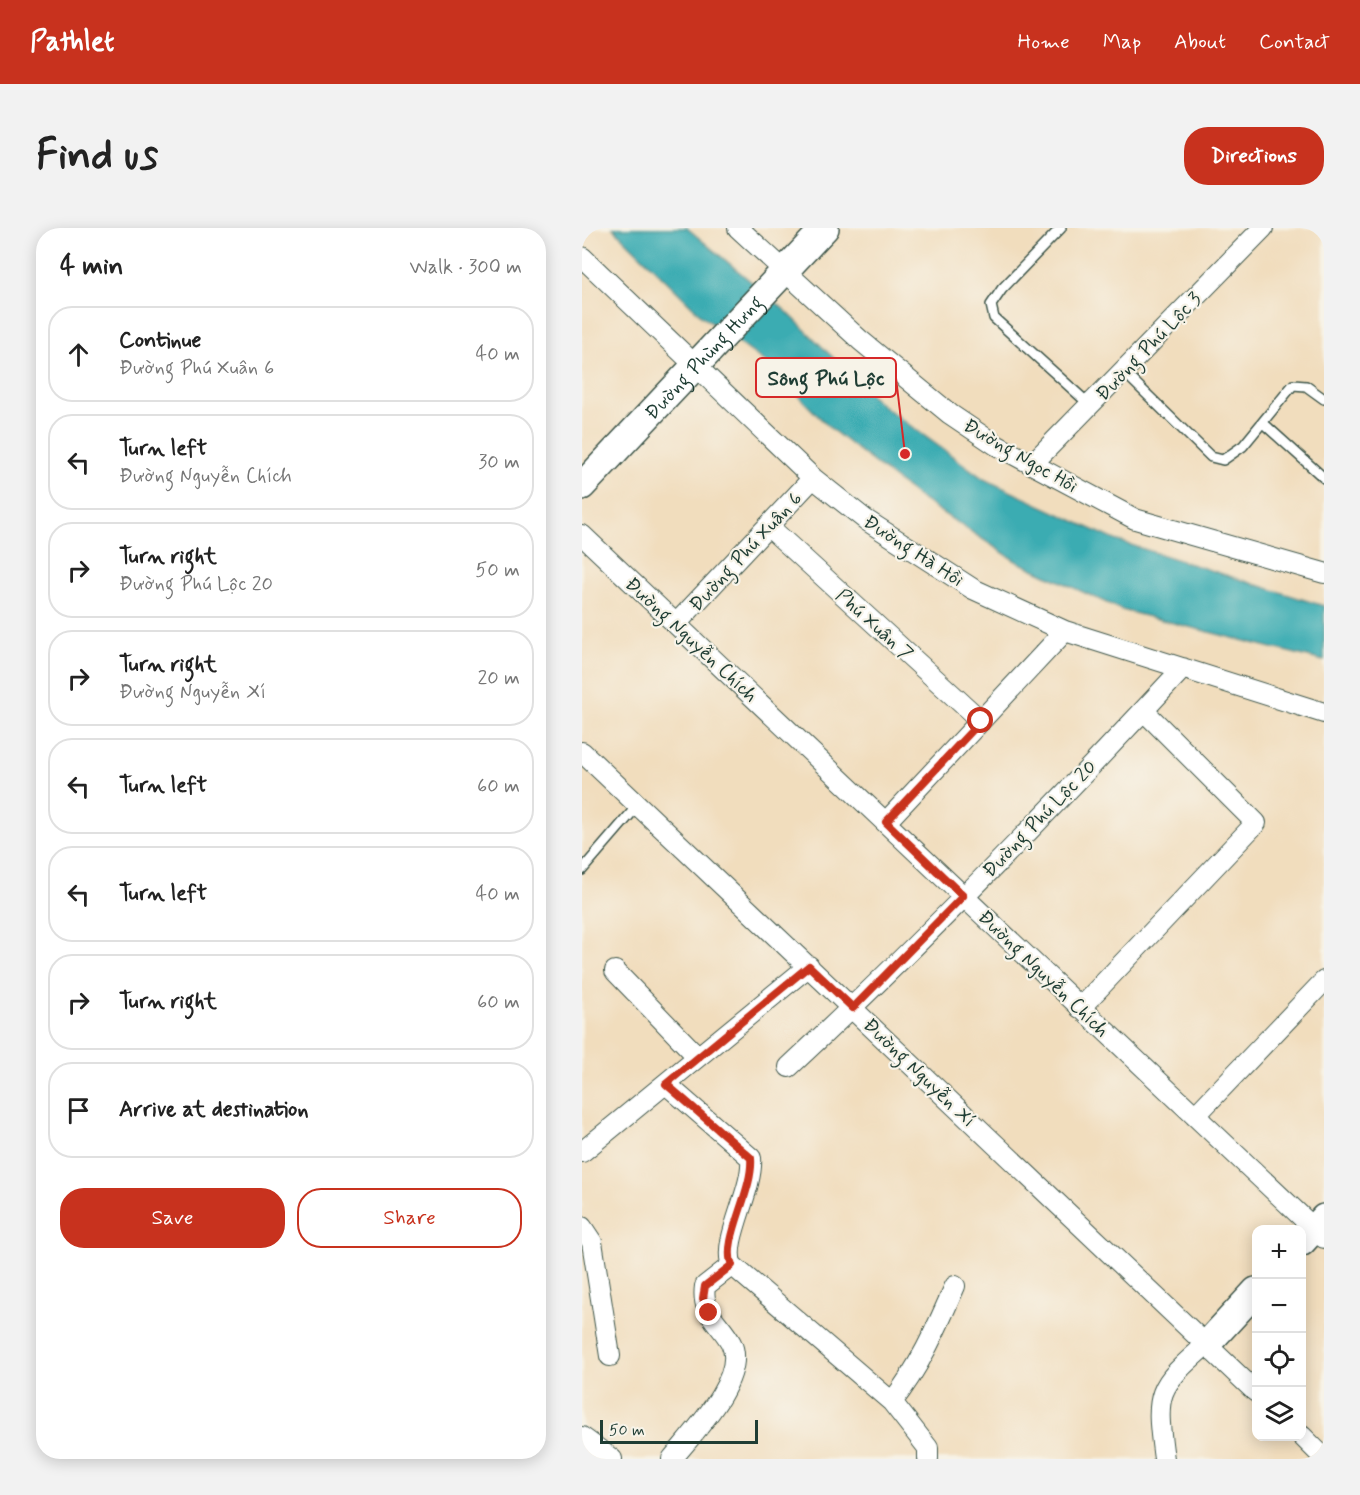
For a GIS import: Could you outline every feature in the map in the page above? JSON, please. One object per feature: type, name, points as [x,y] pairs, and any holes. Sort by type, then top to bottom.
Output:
[{"type":"street","name":"Đường Ngọc Hồi","points":[[738,228],[777,280],[860,340],[950,414],[996,445],[1135,519],[1322,570]]},
{"type":"street","name":"Đường Phùng Hưng","points":[[582,486],[825,228]]},
{"type":"street","name":"Đường Phú Lộc 3","points":[[1032,464],[1263,228]]},
{"type":"street","name":"Đường Hà Hồi","points":[[582,257],[813,478],[866,520],[973,589],[1065,631],[1324,713]]},
{"type":"street","name":"Đường Phú Xuân 6","points":[[676,624],[813,478]]},
{"type":"street","name":"Phú Xuân 7","points":[[768,526],[981,721]]},
{"type":"street","name":"Đường Nguyễn Chích","points":[[582,535],[1316,1232]]},
{"type":"street","points":[[886,822],[1065,631]]},
{"type":"street","name":"Đường Phú Lộc 20","points":[[789,1066],[853,1008],[1183,669]]},
{"type":"street","points":[[1080,1008],[1256,823],[1144,711]]},
{"type":"street","name":"Đường Nguyễn Xí","points":[[582,752],[1252,1387]]},
{"type":"street","points":[[582,1152],[809,966]]},
{"type":"street","points":[[615,971],[698,1057]]},
{"type":"street","points":[[1195,1116],[1324,981]]},
{"type":"street","points":[[666,1084],[751,1158],[751,1178],[729,1251],[732,1265],[892,1402],[935,1458]]},
{"type":"street","points":[[582,1227],[592,1242],[610,1356]]},
{"type":"street","points":[[672,1459],[702,1422],[733,1374],[735,1360],[731,1344],[709,1313],[703,1299],[705,1286],[732,1265]]},
{"type":"street","points":[[892,1402],[909,1381],[931,1341],[955,1286]]},
{"type":"street","points":[[1164,1459],[1158,1417],[1163,1387],[1174,1372],[1207,1344],[1252,1296]]},
{"type":"street","points":[[582,1437],[612,1459]]},
{"type":"street","points":[[1306,1440],[1324,1458]]},
{"type":"lane","points":[[1061,228],[1002,289],[991,305],[994,318],[1090,405]]},
{"type":"lane","points":[[1123,371],[1211,458],[1223,460],[1243,446],[1293,385],[1306,386],[1324,399]]},
{"type":"lane","points":[[1263,423],[1324,478]]},
{"type":"lane","points":[[582,870],[639,804]]},
{"type":"water","points":[[613,228],[687,228],[786,311],[879,403],[984,479],[1115,540],[1324,606],[1324,661],[1122,610],[1016,561],[918,497],[830,428],[765,362],[702,316]]},
{"type":"place","name":"Sông Phú Lộc","points":[[905,454]]},
{"type":"route","points":[[709,1313],[703,1299],[705,1286],[732,1265],[729,1251],[751,1178],[751,1158],[666,1084],[809,966],[853,1008],[963,896],[886,822],[981,721]]}]
